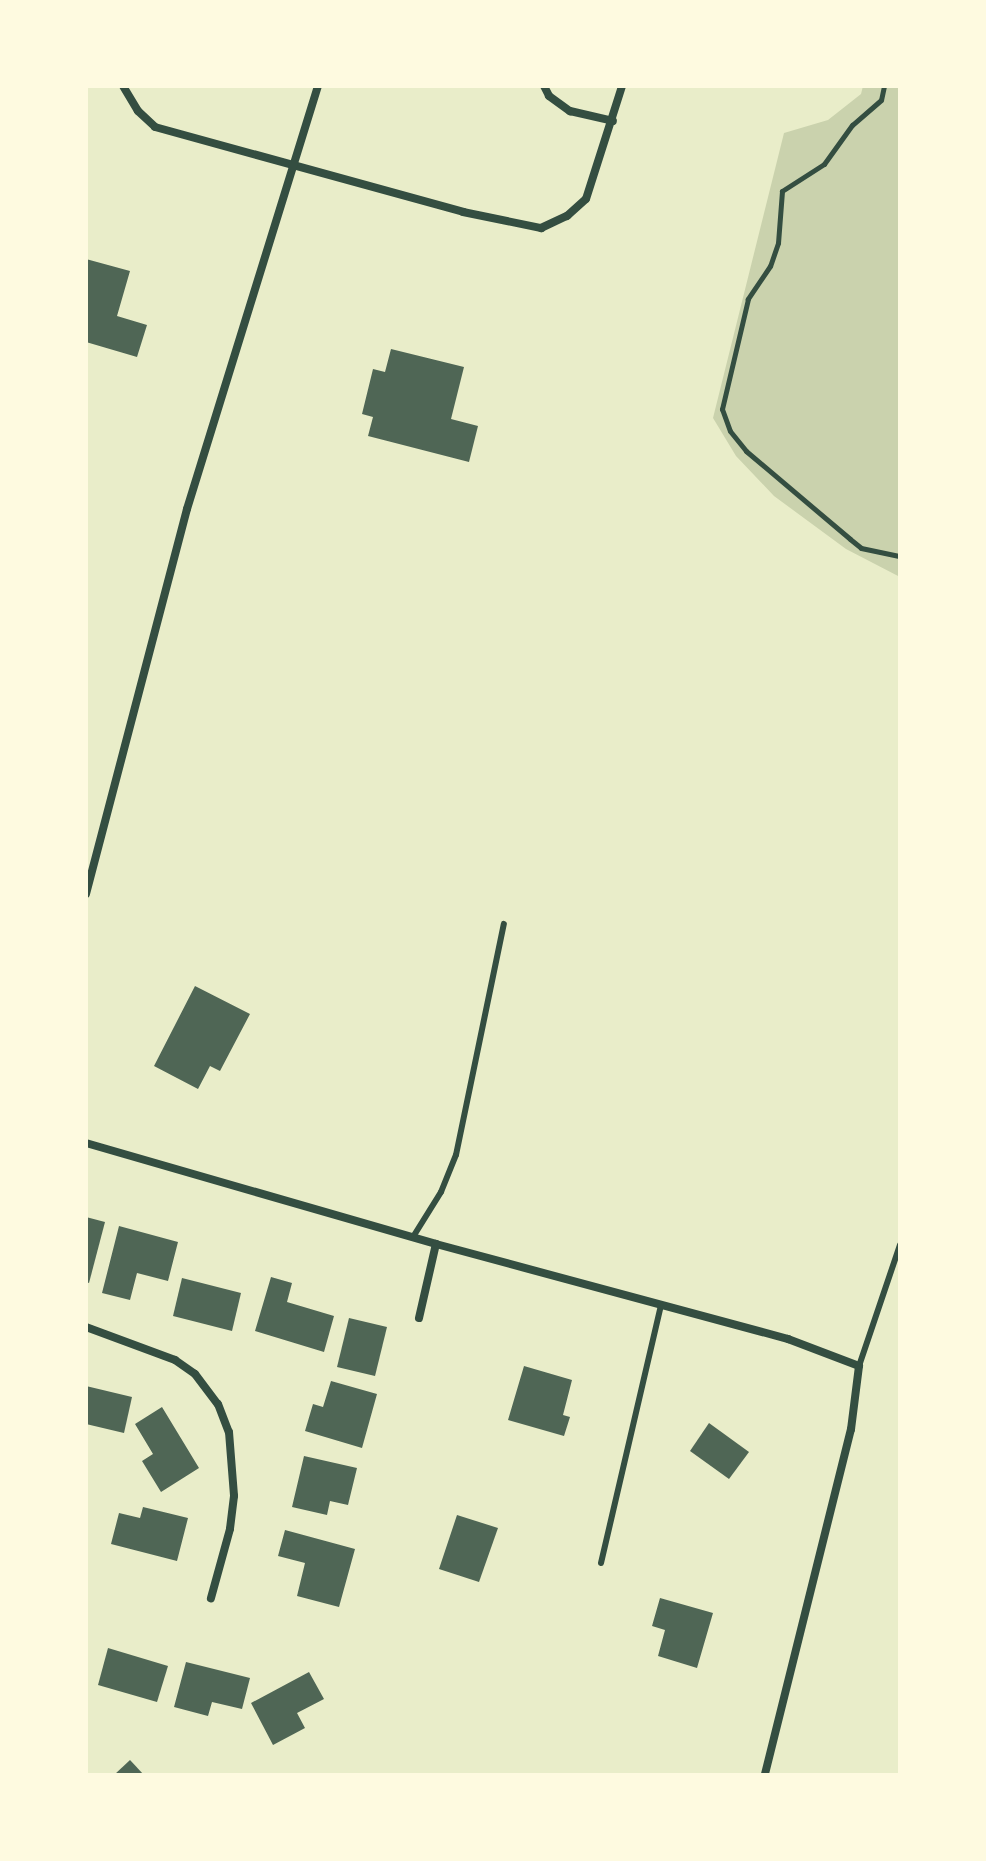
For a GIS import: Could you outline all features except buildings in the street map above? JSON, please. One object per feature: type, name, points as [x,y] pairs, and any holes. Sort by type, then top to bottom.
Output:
[{"type":"street","points":[[123,86],[138,111],[155,127],[463,212],[541,228],[567,216],[586,199],[622,86]]},
{"type":"street","points":[[86,894],[187,509],[318,86]]},
{"type":"street","points":[[544,86],[549,96],[570,111],[613,121]]},
{"type":"street","points":[[86,1143],[436,1244],[788,1339],[859,1366],[851,1429],[765,1775]]},
{"type":"street","points":[[419,1318],[436,1244]]},
{"type":"street","points":[[86,1327],[175,1360],[195,1374],[218,1404],[229,1432],[234,1496],[230,1529],[211,1598]]},
{"type":"lane","points":[[413,1237],[441,1192],[456,1155],[504,924]]},
{"type":"lane","points":[[859,1366],[900,1245]]},
{"type":"lane","points":[[601,1563],[661,1305]]},
{"type":"path","points":[[884,86],[881,100],[852,125],[824,164],[782,191],[778,243],[770,266],[748,299],[722,409],[730,431],[746,451],[850,539],[861,548],[900,556]]},
{"type":"green space","points":[[863,86],[900,86],[900,577],[846,549],[774,496],[736,456],[713,418],[784,133],[828,120],[861,94]]}]
